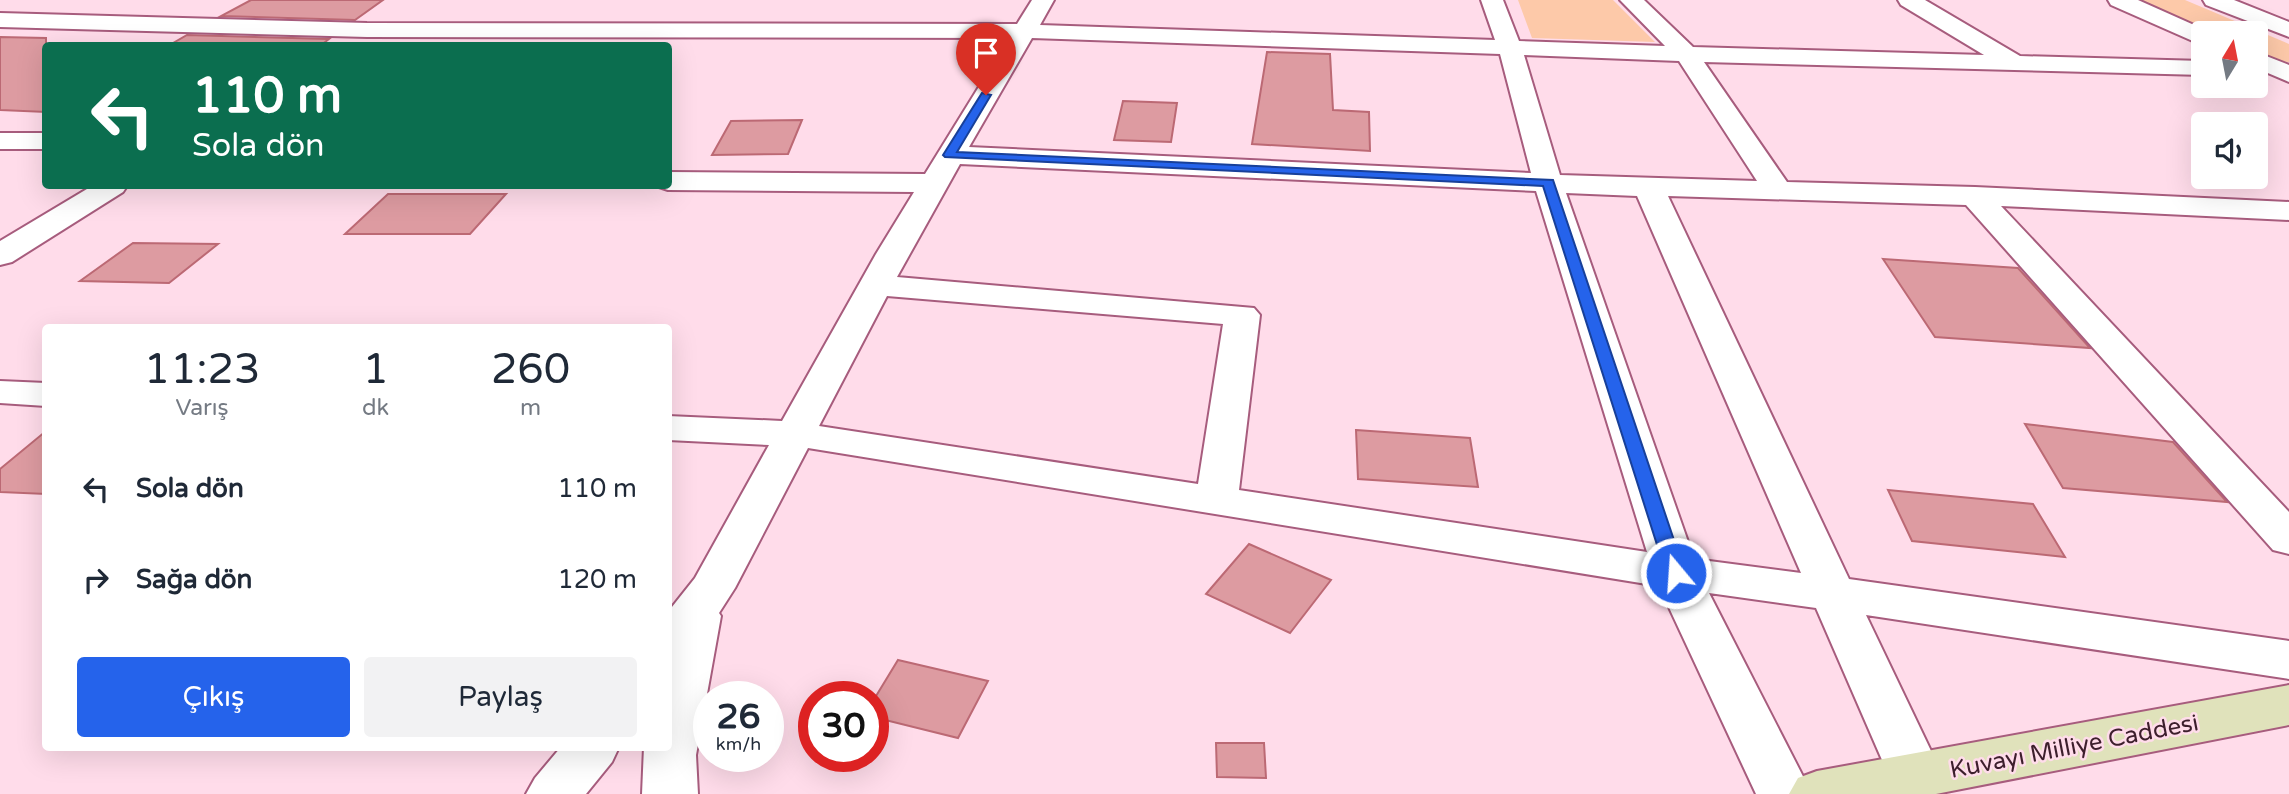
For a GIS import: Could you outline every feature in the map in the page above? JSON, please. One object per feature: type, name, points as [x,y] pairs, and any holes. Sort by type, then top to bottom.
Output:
[{"type":"main road","name":"Kuvayı Milliye Caddesi","points":[[1817,794],[2289,705]]},
{"type":"street","points":[[0,8],[17,0]]},
{"type":"street","points":[[672,642],[712,588],[941,169],[1043,0]]},
{"type":"street","points":[[1492,0],[1510,48],[1548,183],[1676,573],[1784,794]]},
{"type":"street","points":[[1631,0],[1687,54],[1777,190]]},
{"type":"street","points":[[1909,0],[2016,63]]},
{"type":"street","points":[[2119,0],[2191,32]]},
{"type":"street","points":[[2214,0],[2289,30]]},
{"type":"street","points":[[348,42],[405,6]]},
{"type":"street","points":[[737,31],[751,10]]},
{"type":"street","points":[[0,20],[367,30],[1025,31],[1687,54],[2191,68]]},
{"type":"street","points":[[2268,64],[2287,72]]},
{"type":"street","points":[[2268,71],[2287,72]]},
{"type":"street","points":[[0,141],[42,141]]},
{"type":"street","points":[[672,181],[941,169],[1975,196],[2289,211]]},
{"type":"street","points":[[1648,187],[1916,776]]},
{"type":"street","points":[[0,255],[107,189]]},
{"type":"street","points":[[1975,196],[2289,539]]},
{"type":"street","points":[[876,285],[1242,315],[1216,502]]},
{"type":"street","points":[[0,393],[42,395]]},
{"type":"street","points":[[672,428],[795,434],[1676,573],[1976,612],[2289,660]]},
{"type":"street","points":[[672,740],[700,604]]},
{"type":"street","points":[[554,794],[590,751]]},
{"type":"street","points":[[670,751],[670,794]]},
{"type":"shaded area","points":[[1518,0],[1613,0],[1655,42],[1532,38]]},
{"type":"shaded area","points":[[2129,0],[2185,0],[2235,21],[2191,21],[2191,26]]},
{"type":"shaded area","points":[[2268,35],[2289,44],[2289,62],[2269,60]]},
{"type":"building","points":[[251,0],[383,0],[355,20],[221,16]]},
{"type":"building","points":[[187,35],[329,39],[325,42],[175,42]]},
{"type":"building","points":[[0,37],[46,38],[46,42],[42,42],[42,112],[0,110]]},
{"type":"building","points":[[1267,52],[1330,54],[1333,110],[1369,112],[1370,151],[1252,144]]},
{"type":"building","points":[[1123,101],[1177,103],[1171,142],[1114,140]]},
{"type":"building","points":[[802,120],[788,154],[712,155],[731,121]]},
{"type":"building","points":[[388,194],[506,194],[470,234],[345,234]]},
{"type":"building","points":[[133,243],[218,244],[169,283],[80,281]]},
{"type":"building","points":[[1883,259],[2018,268],[2090,348],[1935,337]]},
{"type":"building","points":[[2025,424],[2173,442],[2227,502],[2063,488]]},
{"type":"building","points":[[1356,430],[1470,438],[1478,487],[1358,479]]},
{"type":"building","points":[[42,434],[42,494],[0,492],[0,469]]},
{"type":"building","points":[[1888,490],[2033,504],[2065,557],[1912,541]]},
{"type":"building","points":[[1249,544],[1331,580],[1290,633],[1206,594]]},
{"type":"building","points":[[898,660],[988,681],[958,738],[889,721],[889,681],[885,681]]},
{"type":"building","points":[[1216,743],[1264,743],[1266,778],[1217,777]]},
{"type":"route","points":[[986,95],[949,155],[1548,183],[1676,573]]}]
